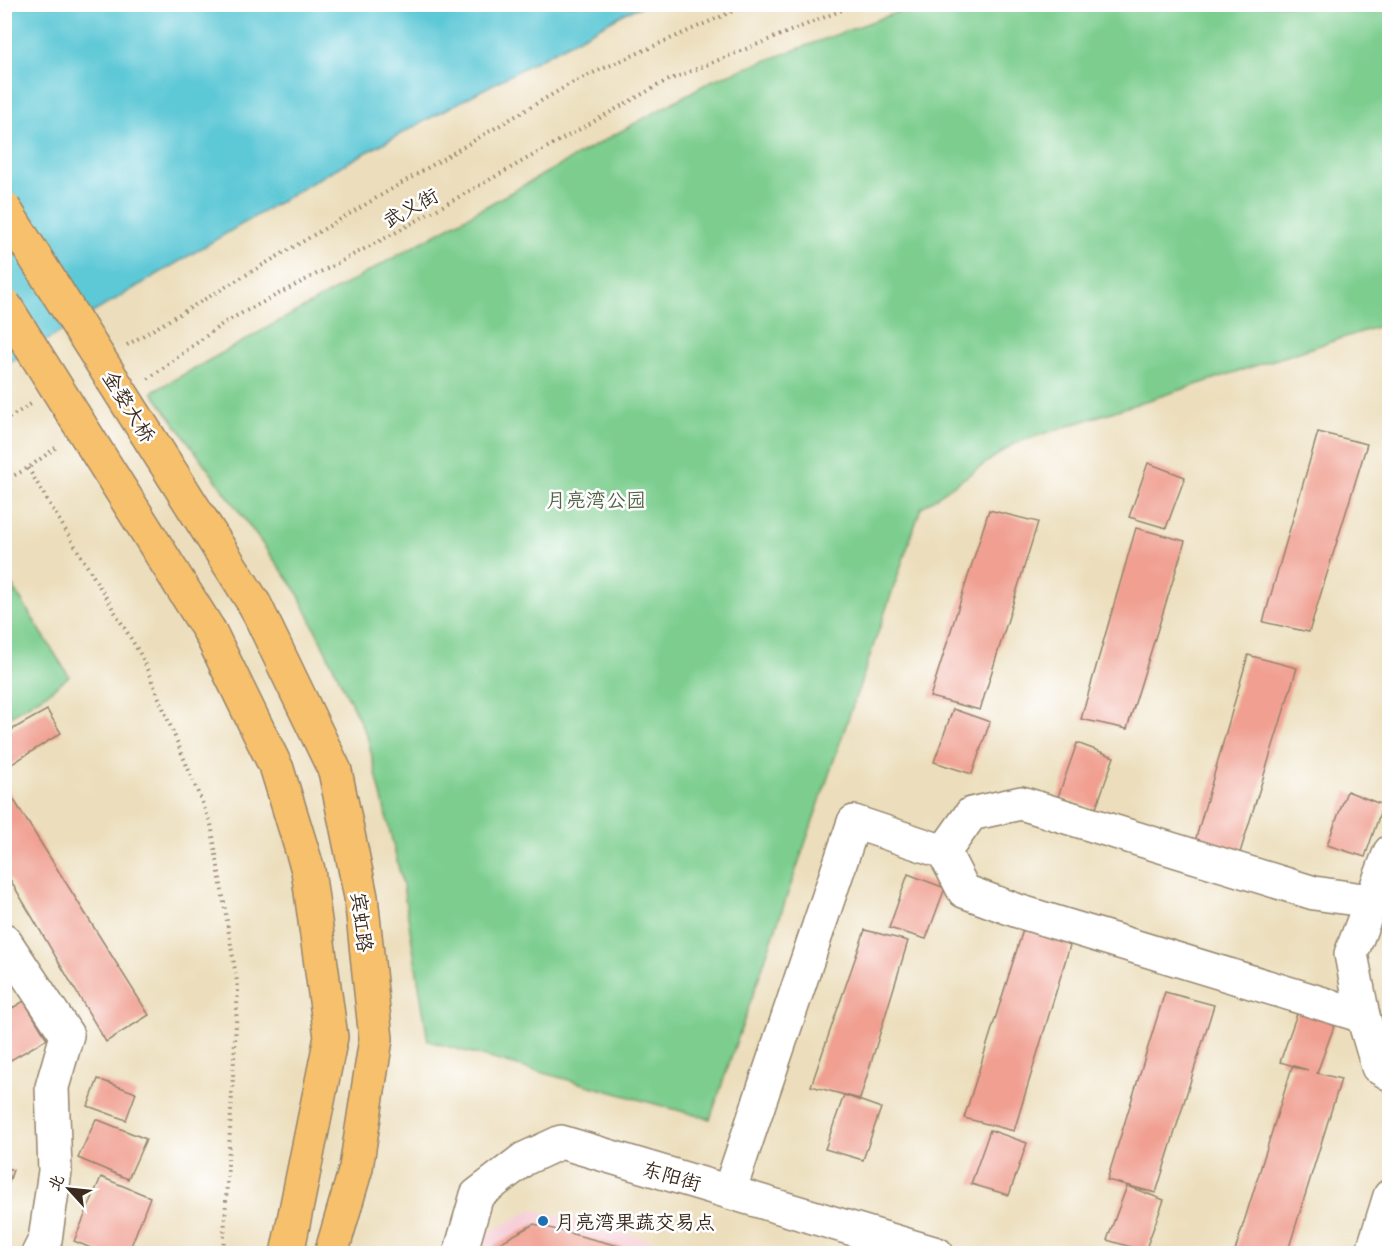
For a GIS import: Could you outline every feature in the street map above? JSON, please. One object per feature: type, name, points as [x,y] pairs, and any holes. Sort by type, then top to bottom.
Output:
[{"type":"main road","name":"金婺大桥","points":[[4,208],[255,605]]},
{"type":"main road","points":[[4,304],[210,632],[277,769],[305,859],[331,1037],[287,1254]]},
{"type":"main road","name":"宾虹路","points":[[255,605],[335,771],[361,897],[376,1039],[356,1168],[331,1254]]},
{"type":"street","points":[[944,852],[971,814],[1021,802],[1314,893],[1370,901]]},
{"type":"street","points":[[729,1192],[854,822],[944,852],[964,891],[1018,911],[1363,1016]]},
{"type":"street","points":[[1389,852],[1352,954],[1363,1016],[1378,1067],[1389,1074]]},
{"type":"street","points":[[4,940],[67,1035],[52,1087],[55,1171],[45,1240],[38,1254]]},
{"type":"street","name":"东阳街","points":[[460,1254],[477,1195],[524,1159],[561,1142],[937,1254]]},
{"type":"street","points":[[1372,1254],[1389,1196]]},
{"type":"path","points":[[119,350],[575,81],[749,4]]},
{"type":"path","name":"武义街","points":[[141,384],[225,322],[401,229],[664,82],[857,4]]},
{"type":"path","points":[[4,421],[33,403]]},
{"type":"path","points":[[4,482],[28,468],[66,440]]},
{"type":"path","points":[[28,468],[142,657],[211,824],[238,988],[223,1254]]},
{"type":"shaded area","name":"月亮湾果蔬交易点","points":[[532,1209],[701,1253],[481,1254],[488,1233]]},
{"type":"green space","name":"月亮湾公园","points":[[917,5],[1389,5],[1389,323],[1015,443],[921,508],[710,1119],[428,1041],[403,886],[367,736],[296,590],[152,392],[713,80]]},
{"type":"green space","points":[[4,573],[69,676],[49,692],[5,719]]},
{"type":"water","points":[[4,5],[645,5],[627,12],[328,173],[5,365]]},
{"type":"building","points":[[1318,432],[1367,444],[1309,632],[1263,622]]},
{"type":"building","points":[[1148,463],[1185,477],[1166,528],[1129,517]]},
{"type":"building","points":[[989,510],[1038,522],[980,710],[930,697]]},
{"type":"building","points":[[1136,528],[1185,541],[1127,729],[1081,719]]},
{"type":"building","points":[[1248,655],[1297,668],[1239,856],[1194,845]]},
{"type":"building","points":[[953,709],[990,722],[972,774],[934,762]]},
{"type":"building","points":[[47,710],[61,733],[4,769],[4,734]]},
{"type":"building","points":[[1077,743],[1114,757],[1096,808],[1058,797]]},
{"type":"building","points":[[7,789],[149,1015],[106,1042],[5,871],[5,790]]},
{"type":"building","points":[[1347,791],[1383,805],[1365,857],[1327,845]]},
{"type":"building","points":[[908,874],[945,888],[926,939],[889,928]]},
{"type":"building","points":[[865,930],[908,941],[860,1099],[811,1086]]},
{"type":"building","points":[[1023,930],[1071,942],[1014,1131],[964,1118]]},
{"type":"building","points":[[1165,992],[1214,1005],[1156,1193],[1107,1180]]},
{"type":"building","points":[[24,1001],[47,1039],[4,1064],[4,1013]]},
{"type":"building","points":[[1299,1008],[1336,1021],[1317,1073],[1341,1079],[1287,1254],[1234,1254],[1292,1067],[1308,1070],[1280,1062]]},
{"type":"building","points":[[98,1079],[136,1093],[126,1120],[88,1106]]},
{"type":"building","points":[[844,1095],[881,1108],[863,1160],[825,1149]]},
{"type":"building","points":[[96,1119],[146,1139],[128,1179],[78,1158]]},
{"type":"building","points":[[990,1130],[1027,1143],[1009,1195],[971,1184]]},
{"type":"building","points":[[4,1167],[13,1170],[5,1194],[4,1194]]},
{"type":"building","points":[[101,1177],[150,1197],[128,1254],[105,1254],[74,1241]]},
{"type":"building","points":[[1127,1186],[1164,1200],[1145,1251],[1107,1240]]},
{"type":"building","points":[[534,1224],[646,1254],[491,1254],[494,1246]]},
{"type":"place","name":"月亮湾果蔬交易点","points":[[543,1221]]}]
